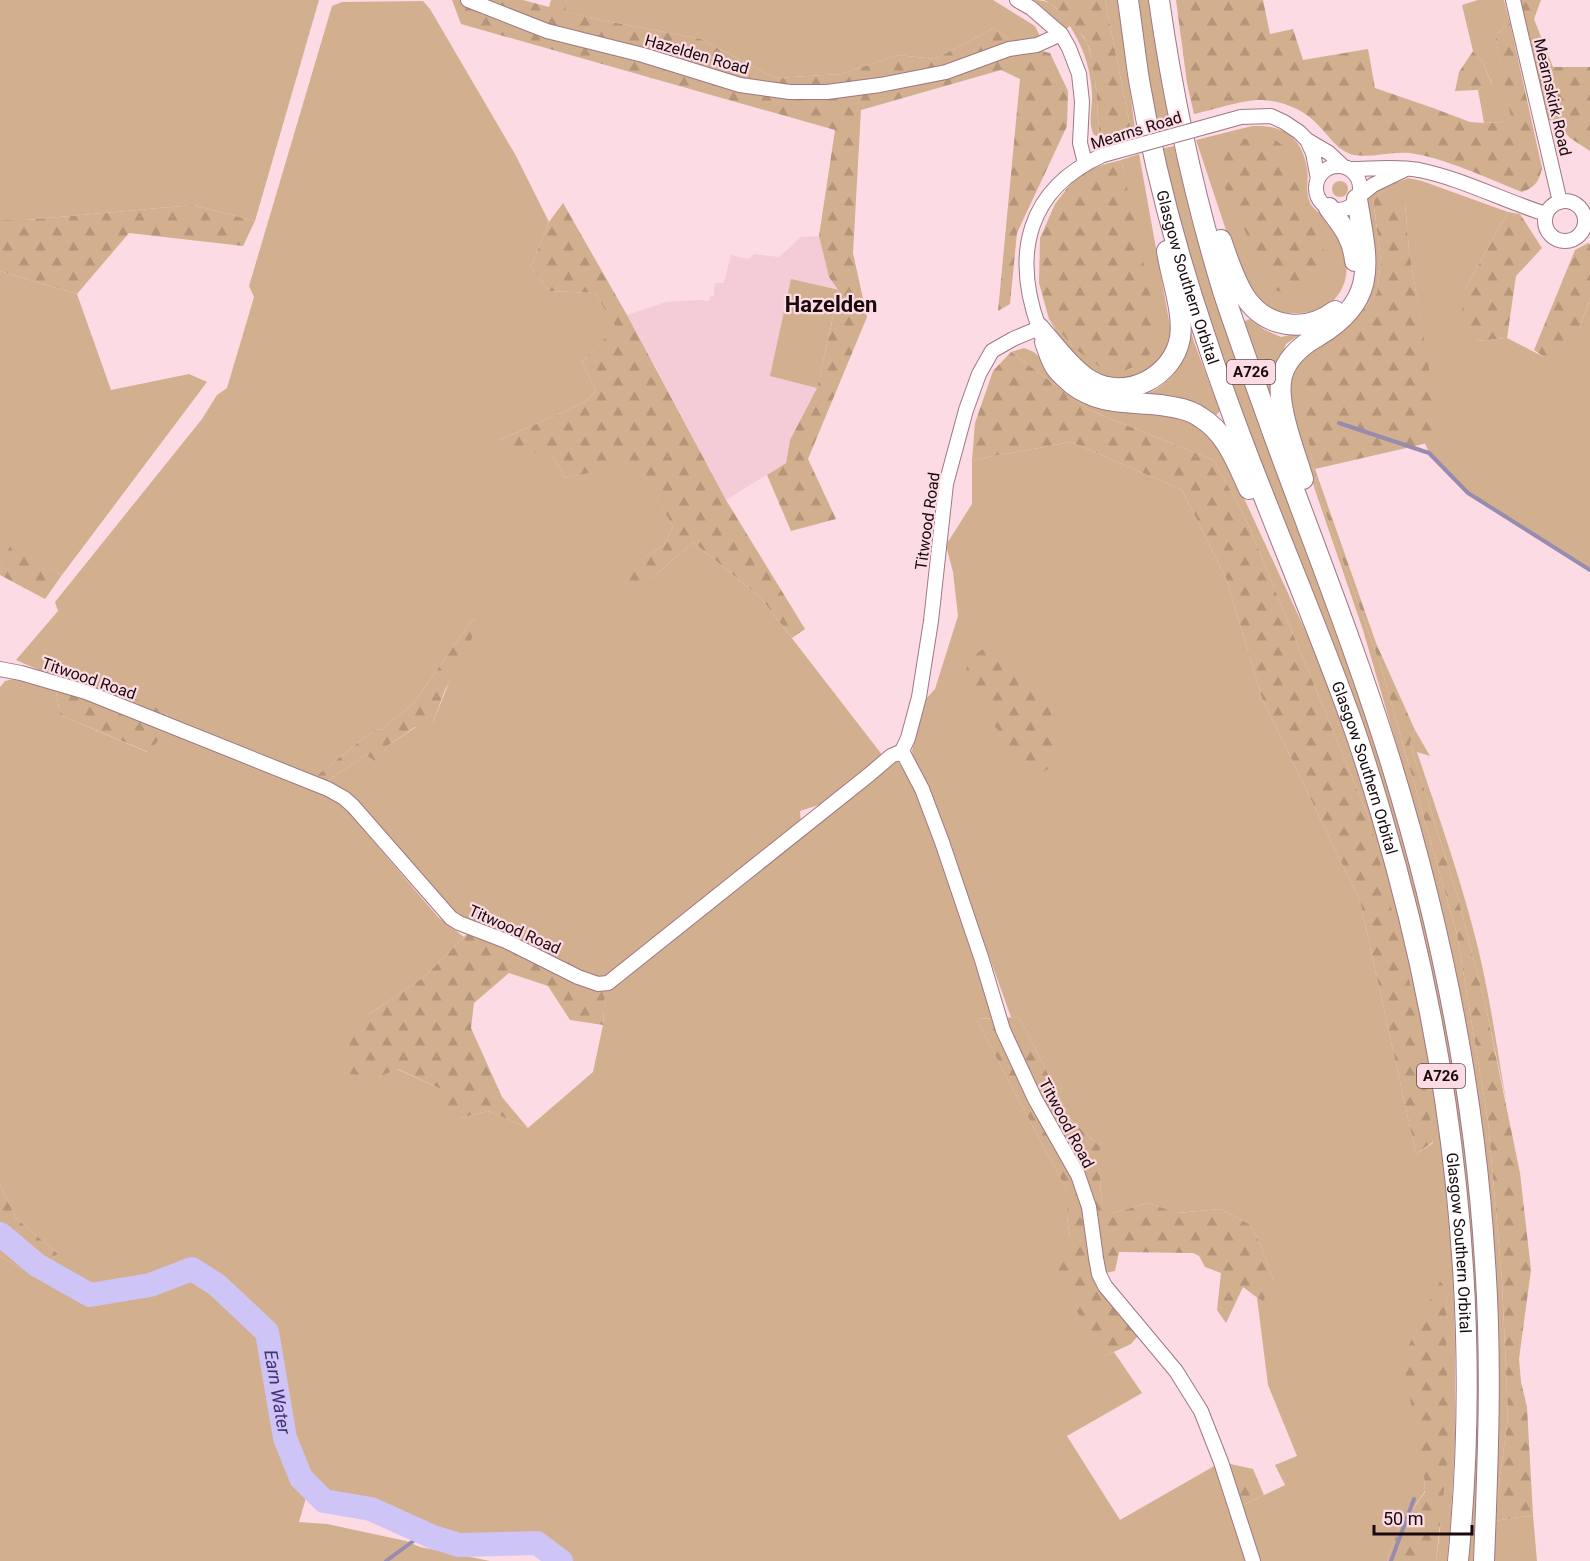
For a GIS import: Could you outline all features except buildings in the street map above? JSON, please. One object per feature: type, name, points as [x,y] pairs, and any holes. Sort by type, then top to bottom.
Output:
[{"type":"highway","name":"Glasgow Southern Orbital","points":[[1128,0],[1143,104],[1170,220],[1206,339],[1233,415],[1351,719],[1396,863],[1421,965],[1440,1064],[1456,1180],[1464,1294],[1466,1443],[1458,1561]]},
{"type":"highway","name":"Glasgow Southern Orbital","points":[[1159,0],[1174,95],[1192,179],[1225,296],[1252,376],[1351,643],[1391,764],[1440,943],[1457,1027],[1470,1111],[1486,1263],[1489,1435],[1484,1561]]},
{"type":"highway","points":[[1174,95],[1240,291],[1254,309],[1266,318],[1280,323],[1304,326],[1334,312],[1347,297],[1354,279],[1352,244],[1346,229],[1329,208]]},
{"type":"highway","points":[[1039,328],[1073,366],[1089,380],[1111,388],[1143,383],[1161,374],[1172,362],[1180,337],[1180,325],[1143,104]]},
{"type":"highway","points":[[1351,643],[1284,414],[1280,387],[1284,369],[1294,353],[1345,316],[1360,294],[1365,272],[1365,258],[1358,198]]},
{"type":"highway","points":[[1039,328],[1055,367],[1081,391],[1107,401],[1174,407],[1188,411],[1201,417],[1222,436],[1309,609]]},
{"type":"street","name":"Hazelden Road","points":[[468,0],[547,31],[643,56],[740,86],[790,92],[826,92],[880,85],[946,72],[1009,49],[1037,45],[1061,34]]},
{"type":"street","name":"Mearns Road","points":[[1017,0],[1031,8],[1061,34],[1069,48],[1079,74],[1082,102],[1080,143],[1085,163],[1103,155],[1241,117],[1270,117],[1284,122],[1299,132],[1346,168]]},
{"type":"street","name":"Mearnskirk Road","points":[[1513,0],[1560,202]]},
{"type":"street","points":[[1307,140],[1313,153],[1318,179],[1318,195],[1320,201],[1329,208],[1341,210],[1353,204],[1373,186],[1406,169]]},
{"type":"street","points":[[1039,328],[1027,284],[1027,248],[1030,232],[1042,205],[1054,188],[1085,163]]},
{"type":"street","points":[[1318,179],[1329,168],[1336,166],[1418,170],[1449,178],[1546,214]]},
{"type":"street","points":[[1346,168],[1353,172],[1359,181],[1358,198]]},
{"type":"street","points":[[1560,202],[1568,202],[1580,208],[1585,220],[1586,233],[1571,241],[1557,240],[1545,225],[1546,214],[1560,202]]},
{"type":"street","name":"Titwood Road","points":[[0,669],[86,692],[328,789],[353,806],[451,918],[506,941],[578,977],[598,984],[608,983],[891,756],[902,751],[908,738],[919,697],[931,621],[946,484],[966,410],[979,375],[992,351],[1039,328]]},
{"type":"street","name":"Titwood Road","points":[[902,751],[922,789],[942,842],[1003,1030],[1035,1099],[1078,1175],[1089,1207],[1096,1258],[1105,1286],[1176,1371],[1201,1412],[1221,1462],[1253,1561]]},
{"type":"shaded area","points":[[819,236],[829,277],[839,290],[817,388],[790,440],[786,463],[726,500],[627,315],[666,302],[709,301],[710,296],[714,296],[715,283],[724,283],[731,255],[749,259],[754,254],[779,257],[801,237]]},
{"type":"green space","points":[[0,0],[319,0],[255,221],[193,205],[25,220],[0,220]]},
{"type":"green space","points":[[452,0],[523,0],[549,7],[551,0],[567,0],[565,11],[701,39],[775,78],[841,74],[898,55],[935,59],[994,28],[1015,44],[1050,53],[1068,91],[1067,126],[1017,233],[1010,304],[998,311],[1020,79],[1001,70],[861,110],[853,253],[867,317],[808,459],[836,519],[791,531],[767,475],[786,463],[790,440],[817,388],[839,291],[829,277],[819,236],[835,130],[461,24]]},
{"type":"green space","points":[[567,0],[993,0],[1035,26],[1040,36],[1015,44],[994,28],[935,59],[898,55],[841,74],[775,78],[701,39],[564,11]]},
{"type":"green space","points":[[1034,0],[1048,2],[1055,7],[1084,38],[1092,58],[1101,137],[1094,135],[1092,130],[1091,83],[1086,58],[1079,43],[1070,26],[1066,29]]},
{"type":"green space","points":[[1044,0],[1105,0],[1131,130],[1101,137],[1090,50],[1084,37],[1054,6]]},
{"type":"green space","points":[[1105,0],[1118,0],[1135,129],[1131,130]]},
{"type":"green space","points":[[1138,0],[1151,0],[1170,120],[1156,124],[1143,44]]},
{"type":"green space","points":[[1176,0],[1263,0],[1270,34],[1293,29],[1303,60],[1368,49],[1375,88],[1470,122],[1484,123],[1501,122],[1511,117],[1495,35],[1510,23],[1542,168],[1538,180],[1522,192],[1466,169],[1422,155],[1402,153],[1354,155],[1339,147],[1307,115],[1278,102],[1246,101],[1194,114],[1187,83]]},
{"type":"green space","points":[[1478,0],[1504,0],[1510,23],[1495,35],[1512,117],[1501,122],[1484,123],[1478,90],[1492,84],[1482,61],[1473,51],[1462,5]]},
{"type":"green space","points":[[1520,0],[1541,0],[1534,19],[1553,67],[1590,67],[1590,151],[1570,138],[1554,121],[1548,120]]},
{"type":"green space","points":[[423,1],[430,9],[516,156],[549,222],[531,267],[549,291],[595,293],[617,327],[582,362],[596,391],[585,402],[500,440],[553,456],[565,478],[637,462],[673,527],[663,546],[613,576],[652,578],[693,542],[760,597],[883,756],[825,803],[800,811],[801,824],[605,982],[481,920],[476,925],[452,910],[327,781],[366,755],[378,762],[387,746],[416,727],[433,722],[475,618],[413,704],[382,729],[374,730],[315,777],[166,719],[168,714],[71,671],[64,681],[16,660],[58,611],[55,602],[202,419],[217,395],[227,388],[254,297],[249,286],[332,6],[342,2]]},
{"type":"green space","points":[[1473,51],[1482,61],[1492,85],[1478,90],[1455,91],[1459,72]]},
{"type":"green space","points":[[1252,126],[1282,130],[1295,140],[1307,168],[1309,201],[1330,223],[1345,254],[1347,269],[1344,284],[1331,303],[1320,310],[1300,313],[1270,309],[1258,301],[1244,284],[1196,140]]},
{"type":"green space","points":[[1266,133],[1285,147],[1330,266],[1309,289],[1288,294],[1272,289],[1214,164],[1218,146]]},
{"type":"green space","points":[[1174,146],[1192,221],[1222,319],[1350,667],[1404,835],[1447,1020],[1467,1144],[1479,1298],[1482,1412],[1473,1561],[1466,1561],[1475,1422],[1473,1283],[1468,1213],[1450,1075],[1427,947],[1372,754],[1352,695],[1256,450],[1204,301],[1160,149]]},
{"type":"green space","points":[[1139,154],[1172,337],[1165,359],[1150,373],[1111,383],[1071,357],[1049,319],[1073,347],[1124,174],[1121,160]]},
{"type":"green space","points":[[1121,160],[1157,324],[1154,347],[1145,362],[1121,372],[1108,373],[1073,347],[1049,319],[1039,283],[1040,238],[1055,204],[1078,174]]},
{"type":"green space","points":[[1408,178],[1508,212],[1466,287],[1476,341],[1507,338],[1544,357],[1579,329],[1590,298],[1590,570],[1468,493],[1429,453],[1425,443],[1440,439],[1409,250],[1405,203],[1373,199],[1381,260],[1377,293],[1359,315],[1322,345],[1310,446],[1317,489],[1381,667],[1457,934],[1488,1121],[1502,1280],[1508,1417],[1494,1521],[1533,1515],[1537,1561],[1493,1561],[1495,1263],[1458,981],[1440,901],[1398,750],[1363,630],[1315,490],[1289,396],[1289,382],[1295,365],[1353,317],[1365,202],[1382,187]]},
{"type":"green space","points":[[1340,181],[1348,189],[1340,197],[1332,189]]},
{"type":"green space","points":[[1391,192],[1399,194],[1405,203],[1409,250],[1441,440],[1315,469],[1376,643],[1415,730],[1410,743],[1458,898],[1485,1003],[1520,1173],[1531,1270],[1519,1359],[1521,1382],[1527,1407],[1533,1515],[1494,1521],[1508,1417],[1502,1280],[1488,1121],[1457,934],[1381,667],[1317,489],[1302,400],[1308,367],[1322,345],[1359,315],[1377,293],[1381,260],[1373,199]]},
{"type":"green space","points":[[563,203],[627,315],[726,500],[805,629],[792,638],[760,597],[693,542],[652,578],[617,585],[612,576],[663,546],[673,527],[637,463],[565,478],[553,456],[502,447],[500,440],[585,402],[596,391],[582,362],[616,327],[595,293],[549,291],[531,267],[549,222]]},
{"type":"green space","points":[[193,205],[255,221],[243,246],[129,233],[77,294],[0,271],[0,220],[25,220]]},
{"type":"green space","points":[[1508,212],[1520,214],[1542,248],[1516,276],[1507,338],[1476,341],[1461,318],[1466,287]]},
{"type":"green space","points":[[1590,244],[1590,298],[1579,329],[1558,361],[1544,357],[1534,350],[1575,250]]},
{"type":"green space","points":[[0,271],[77,294],[111,390],[189,374],[207,382],[62,575],[11,546],[0,564]]},
{"type":"green space","points":[[791,279],[839,290],[817,388],[770,376]]},
{"type":"green space","points":[[1250,319],[1265,330],[1281,337],[1303,332],[1286,344],[1270,386],[1271,398],[1245,323]]},
{"type":"green space","points":[[1188,321],[1220,411],[1215,416],[1198,403],[1174,396],[1146,394],[1160,387],[1176,371],[1187,347]]},
{"type":"green space","points":[[1024,348],[1034,352],[1071,389],[1178,414],[1217,440],[1312,645],[1341,723],[1368,803],[1394,898],[1419,999],[1431,1067],[1453,1269],[1455,1439],[1447,1561],[1436,1561],[1440,1531],[1447,1290],[1424,1476],[1425,1491],[1397,1532],[1387,1561],[1258,1561],[1241,1506],[1285,1485],[1275,1465],[1297,1456],[1268,1385],[1257,1298],[1262,1301],[1273,1279],[1258,1238],[1249,1224],[1221,1209],[1177,1213],[1148,1203],[1113,1213],[1102,1205],[1100,1146],[1072,1121],[1019,1017],[1011,1017],[928,787],[915,764],[912,751],[923,702],[935,689],[958,616],[953,572],[946,545],[972,504],[972,460],[1071,442],[1182,490],[1226,578],[1262,698],[1360,901],[1416,1154],[1433,1143],[1369,818],[1243,512],[1213,460],[1089,410],[1011,352]]},
{"type":"green space","points":[[1011,352],[1089,410],[1213,460],[1243,512],[1369,818],[1415,1004],[1433,1142],[1416,1154],[1360,901],[1262,698],[1226,578],[1182,490],[1071,442],[972,460],[975,423],[993,371]]},
{"type":"green space","points":[[11,545],[62,575],[45,599],[0,575],[0,564]]},
{"type":"green space","points":[[476,617],[474,634],[445,690],[433,722],[424,732],[415,727],[387,746],[378,763],[366,755],[327,781],[315,777],[374,730],[382,729],[413,704]]},
{"type":"green space","points":[[984,648],[1015,668],[1050,699],[1055,763],[1036,778],[964,683],[968,660]]},
{"type":"green space","points":[[71,671],[168,713],[157,742],[148,752],[60,715],[56,691]]},
{"type":"green space","points":[[18,678],[56,691],[60,715],[147,752],[162,727],[338,800],[438,917],[464,937],[424,977],[365,1017],[379,1077],[397,1069],[443,1090],[460,1118],[488,1111],[528,1128],[593,1072],[603,1025],[605,991],[830,814],[892,762],[898,762],[917,791],[995,1018],[976,1019],[1067,1191],[1070,1238],[1105,1356],[1114,1352],[1142,1393],[1067,1436],[1120,1520],[1216,1465],[1245,1561],[569,1561],[541,1539],[472,1541],[444,1535],[371,1503],[324,1492],[311,1481],[299,1522],[327,1524],[406,1541],[420,1547],[490,1561],[0,1561],[0,1256],[35,1276],[58,1254],[16,1218],[0,1185],[0,687],[5,681]]},
{"type":"green space","points":[[1415,730],[1430,756],[1417,752],[1457,871],[1477,944],[1490,1003],[1506,1101],[1485,1003],[1458,898],[1410,743]]},
{"type":"green space","points":[[481,920],[519,939],[534,934],[606,977],[603,1025],[570,1020],[548,986],[509,973],[474,1003],[471,1028],[502,1097],[528,1128],[488,1111],[460,1118],[437,1106],[443,1090],[398,1069],[379,1077],[350,1074],[342,1052],[365,1017],[424,977]]},
{"type":"green space","points":[[1019,1017],[1072,1121],[1100,1146],[1102,1204],[1113,1213],[1148,1203],[1178,1213],[1221,1209],[1249,1224],[1258,1238],[1273,1279],[1263,1302],[1243,1287],[1226,1323],[1217,1310],[1221,1273],[1205,1267],[1199,1256],[1193,1253],[1119,1252],[1115,1271],[1100,1274],[1143,1330],[1131,1344],[1105,1356],[1051,1271],[1070,1238],[1067,1191],[976,1019]]},
{"type":"green space","points":[[0,1185],[16,1218],[58,1254],[35,1276],[0,1256]]},
{"type":"green space","points":[[1439,1280],[1447,1290],[1449,1445],[1436,1561],[1387,1561],[1397,1532],[1425,1492],[1403,1358]]},
{"type":"green space","points":[[1226,1463],[1253,1469],[1264,1495],[1241,1506]]},
{"type":"waterway","points":[[1339,423],[1429,453],[1468,493],[1590,570]]},
{"type":"waterway","name":"Earn Water","points":[[0,1234],[37,1265],[90,1295],[150,1285],[192,1269],[217,1285],[267,1332],[285,1438],[301,1478],[324,1501],[371,1509],[433,1537],[459,1545],[537,1543],[561,1561]]},
{"type":"waterway","points":[[1391,1561],[1414,1499]]},
{"type":"waterway","points":[[386,1561],[424,1533]]},
{"type":"district","name":"Hazelden","points":[[831,304]]}]
